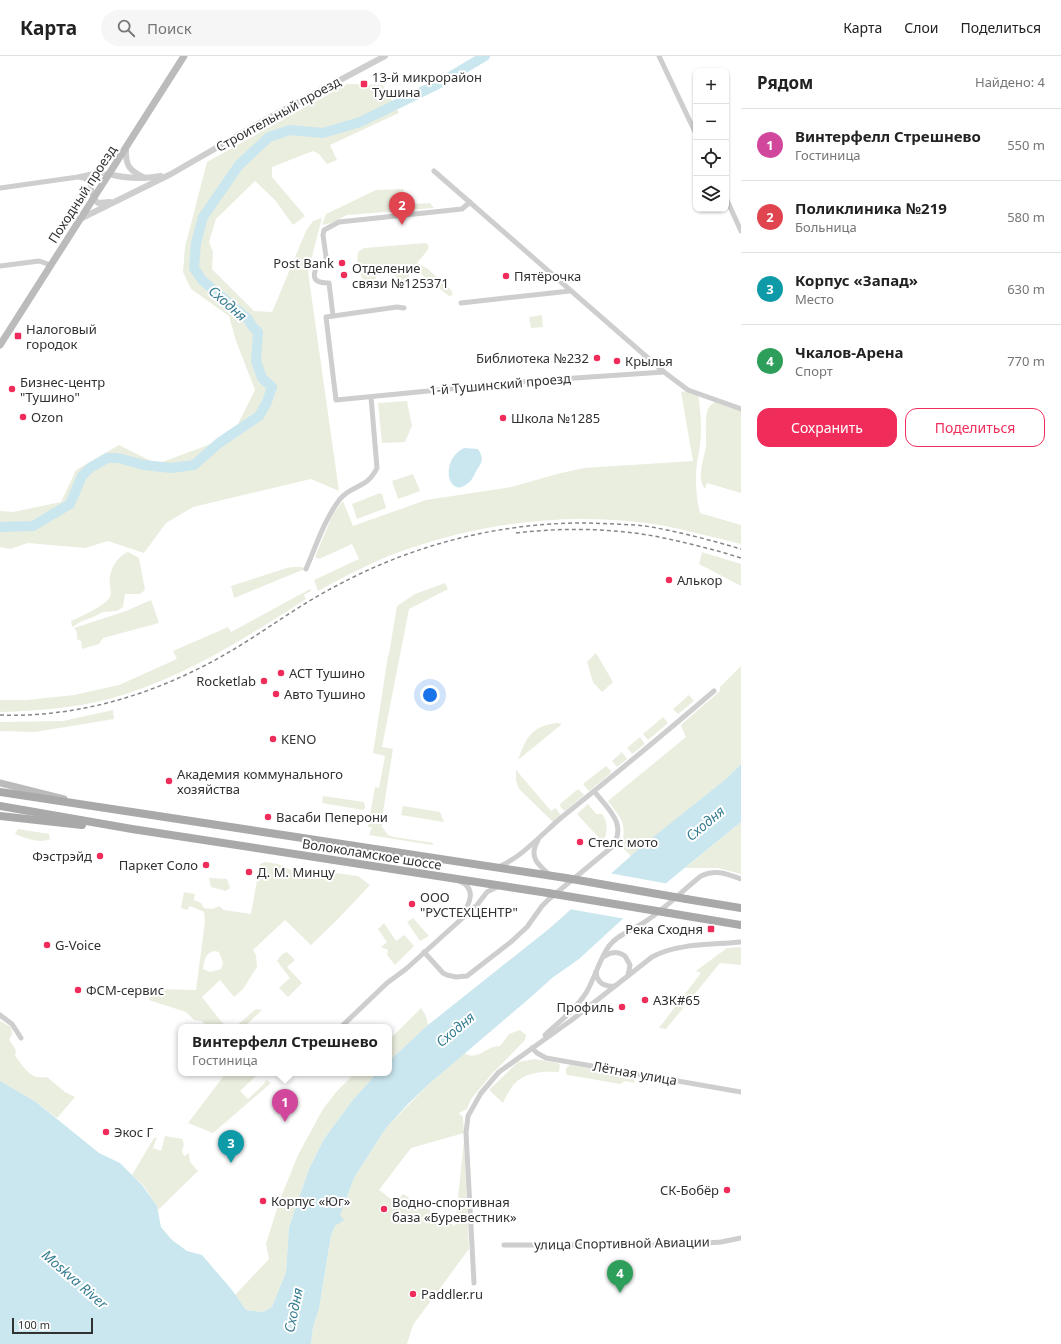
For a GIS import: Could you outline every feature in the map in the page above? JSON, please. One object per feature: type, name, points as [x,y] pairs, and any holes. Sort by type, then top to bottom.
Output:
[{"type":"main road","name":"Походный проезд","points":[[0,345],[184,56]]},
{"type":"main road","points":[[0,784],[100,808]]},
{"type":"main road","name":"Волоколамское шоссе","points":[[0,792],[566,878],[741,908]]},
{"type":"main road","name":"Волоколамское шоссе","points":[[0,806],[127,828],[548,893],[741,926]]},
{"type":"main road","points":[[0,816],[59,824],[127,828]]},
{"type":"street","name":"Строительный проезд","points":[[80,219],[171,174],[263,121],[385,56]]},
{"type":"street","points":[[660,56],[693,128]]},
{"type":"street","points":[[126,149],[126,162],[128,166],[137,174],[147,178]]},
{"type":"street","points":[[434,171],[664,372],[688,390],[741,409]]},
{"type":"street","points":[[0,188],[96,173],[109,174],[124,178],[147,178],[171,174]]},
{"type":"street","points":[[78,177],[84,178],[91,184],[94,198],[98,203],[115,201]]},
{"type":"street","points":[[404,308],[397,307],[333,316],[328,283],[320,283],[315,280],[314,274],[316,266],[327,264],[323,235],[324,230],[339,222],[462,209],[470,202]]},
{"type":"street","points":[[729,205],[741,231]]},
{"type":"street","points":[[0,266],[34,261],[51,265]]},
{"type":"street","points":[[461,303],[570,291]]},
{"type":"street","name":"1-й Тушинский проезд","points":[[333,316],[326,317],[336,400],[531,381],[664,372]]},
{"type":"street","points":[[306,569],[330,516],[341,498],[357,487],[366,483],[373,477],[377,468],[371,396]]},
{"type":"street","points":[[495,868],[513,860],[714,691]]},
{"type":"street","points":[[424,952],[443,973],[450,976],[461,977],[473,972],[520,934],[549,899],[612,847],[616,841],[619,830],[616,819],[594,792]]},
{"type":"street","points":[[542,835],[536,842],[534,856],[539,866],[552,876]]},
{"type":"street","points":[[532,1048],[572,1011],[584,995],[602,958],[615,940],[649,919],[701,876],[711,872],[718,872],[741,879]]},
{"type":"street","points":[[452,878],[465,884],[471,896],[467,908],[458,922]]},
{"type":"street","points":[[344,1024],[387,983],[477,905],[487,892],[493,888],[502,886]]},
{"type":"street","points":[[474,1283],[466,1133],[468,1116],[480,1093],[499,1072],[574,1019],[652,957],[673,948],[741,942]]},
{"type":"street","points":[[602,958],[615,952],[625,956],[630,965],[628,976]]},
{"type":"street","points":[[596,971],[597,978],[602,984],[605,986],[615,986]]},
{"type":"street","points":[[0,1015],[12,1024],[21,1038]]},
{"type":"street","name":"Лётная улица","points":[[532,1048],[546,1058],[741,1092]]},
{"type":"street","name":"улица Спортивной Авиации","points":[[504,1245],[682,1244],[721,1242],[741,1238]]},
{"type":"shaded area","points":[[347,84],[383,85],[399,113],[330,145],[337,160],[327,164],[319,154],[313,151],[272,167],[272,177],[305,216],[293,225],[275,200],[255,181],[216,219],[209,242],[213,252],[212,269],[254,311],[272,312],[306,231],[313,221],[322,218],[308,272],[339,491],[311,479],[193,507],[166,523],[144,553],[108,541],[85,548],[28,543],[10,549],[0,547],[0,511],[13,512],[61,502],[76,470],[119,445],[157,464],[232,436],[255,390],[236,341],[229,316],[191,289],[183,272],[185,247],[207,162]]},
{"type":"shaded area","points":[[403,189],[405,198],[414,204],[430,203],[434,208],[347,215],[332,223],[322,225],[326,214],[376,190]]},
{"type":"shaded area","points":[[426,243],[429,246],[427,251],[417,263],[428,269],[451,290],[453,295],[449,296],[417,271],[409,271],[409,283],[399,281],[391,269],[382,267],[375,270],[377,285],[369,288],[359,271],[358,252],[364,248]]},
{"type":"shaded area","points":[[542,315],[543,327],[531,328],[529,317]]},
{"type":"shaded area","points":[[687,391],[698,395],[700,407],[701,433],[696,482],[700,513],[741,525],[741,544],[665,526],[632,522],[600,519],[567,519],[534,522],[468,532],[436,540],[372,563],[318,591],[314,580],[359,559],[352,544],[319,559],[315,557],[333,514],[343,501],[353,526],[426,500],[511,487],[584,468],[693,461],[681,392]]},
{"type":"shaded area","points":[[407,401],[412,426],[405,442],[382,443],[378,403]]},
{"type":"shaded area","points":[[715,402],[741,411],[741,493],[707,483],[705,489],[702,485],[701,474],[706,446],[707,413],[710,406]]},
{"type":"shaded area","points":[[413,474],[420,491],[398,499],[392,481]]},
{"type":"shaded area","points":[[380,493],[382,494],[386,508],[357,519],[352,504]]},
{"type":"shaded area","points":[[128,552],[139,558],[145,590],[140,594],[125,594],[123,607],[117,611],[103,612],[72,627],[71,621],[103,604],[110,597],[110,575],[112,570],[120,557]]},
{"type":"shaded area","points":[[702,552],[741,564],[741,586],[699,564]]},
{"type":"shaded area","points":[[293,567],[302,567],[305,569],[234,598],[231,586]]},
{"type":"shaded area","points":[[445,583],[448,589],[409,609],[382,747],[393,749],[382,827],[388,835],[394,837],[434,843],[432,845],[369,835],[372,827],[368,827],[375,787],[379,788],[385,756],[373,753],[397,606],[415,594]]},
{"type":"shaded area","points":[[310,589],[311,591],[304,595],[306,599],[241,640],[174,676],[126,694],[95,702],[32,711],[0,712],[0,700],[27,700],[74,695],[119,685],[177,659],[173,651],[228,627],[231,632]]},
{"type":"shaded area","points":[[151,600],[159,623],[103,638],[99,644],[82,649],[81,641],[77,639],[77,632],[74,628],[126,611]]},
{"type":"shaded area","points":[[596,653],[613,682],[602,692],[593,682],[587,662]]},
{"type":"shaded area","points":[[741,666],[741,764],[726,779],[631,856],[622,847],[624,832],[622,822],[608,801],[686,737],[681,726],[682,724],[720,691],[720,687]]},
{"type":"shaded area","points":[[689,695],[694,701],[678,714],[673,709]]},
{"type":"shaded area","points":[[113,710],[114,719],[35,732],[0,731],[0,722],[63,721]]},
{"type":"shaded area","points":[[663,717],[668,723],[648,740],[643,734]]},
{"type":"shaded area","points":[[557,723],[562,724],[518,760],[527,739],[531,734],[541,727]]},
{"type":"shaded area","points":[[640,737],[645,744],[632,754],[627,748]]},
{"type":"shaded area","points":[[622,752],[627,759],[617,767],[612,761]]},
{"type":"shaded area","points":[[606,766],[611,771],[610,774],[589,791],[583,784]]},
{"type":"shaded area","points":[[516,770],[551,811],[556,808],[561,816],[553,822],[519,789],[516,780]]},
{"type":"shaded area","points":[[578,789],[584,795],[565,811],[561,808],[560,804]]},
{"type":"shaded area","points":[[323,796],[364,802],[365,808],[363,810],[322,803]]},
{"type":"shaded area","points":[[588,804],[596,814],[602,814],[607,827],[604,840],[598,848],[595,845],[600,839],[577,814]]},
{"type":"shaded area","points":[[403,806],[440,812],[444,822],[401,815]]},
{"type":"shaded area","points":[[741,822],[741,874],[718,868],[685,868]]},
{"type":"shaded area","points":[[18,829],[49,834],[50,839],[37,841],[28,839],[15,834]]},
{"type":"shaded area","points":[[265,862],[278,864],[293,871],[313,874],[327,872],[358,876],[370,885],[311,945],[285,920],[253,950],[256,955],[257,967],[243,989],[234,997],[220,980],[202,997],[224,1024],[204,1024],[202,1021],[194,1020],[186,1012],[149,1000],[150,993],[153,989],[196,990],[205,921],[204,912],[190,906],[187,910],[181,908],[184,892],[195,894],[194,900],[201,903],[204,908],[213,909],[219,906],[224,910],[251,914],[260,864]],"holes":[[[214,951],[219,952],[223,963],[221,969],[210,972],[203,969],[207,956]]]},
{"type":"shaded area","points":[[209,878],[227,879],[230,888],[226,891],[211,887]]},
{"type":"shaded area","points":[[413,918],[429,936],[420,941],[407,922]]},
{"type":"shaded area","points":[[384,923],[396,941],[404,935],[414,946],[395,965],[387,955],[388,950],[381,947],[387,942],[378,929]]},
{"type":"shaded area","points":[[741,947],[741,965],[720,963],[666,1029],[659,1028],[701,973],[696,971],[727,948]]},
{"type":"shaded area","points":[[287,952],[295,960],[287,967],[302,983],[288,997],[279,988],[290,978],[277,961],[282,954]]},
{"type":"shaded area","points":[[421,1008],[426,1016],[428,1025],[392,1058],[392,1037]]},
{"type":"shaded area","points":[[256,1009],[262,1010],[247,1024],[238,1024]]},
{"type":"shaded area","points":[[0,1021],[11,1027],[12,1034],[9,1040],[16,1050],[15,1056],[25,1069],[36,1077],[47,1077],[65,1092],[75,1097],[57,1118],[36,1102],[0,1081]]},
{"type":"shaded area","name":"Водно-спортивная база «Буревестник»","points":[[520,1030],[526,1035],[525,1040],[491,1075],[471,1099],[467,1109],[459,1113],[463,1117],[464,1133],[411,1148],[379,1190],[395,1202],[403,1194],[455,1226],[464,1140],[469,1249],[413,1325],[407,1344],[311,1344],[313,1327],[319,1309],[331,1235],[354,1178],[386,1128],[430,1083],[464,1053],[473,1056],[478,1055],[490,1048],[500,1046],[509,1034]]},
{"type":"shaded area","points":[[535,1059],[558,1063],[560,1065],[559,1072],[535,1073],[518,1080],[509,1091],[503,1103],[489,1090],[518,1062]]},
{"type":"shaded area","points":[[571,1065],[631,1076],[634,1079],[634,1083],[625,1081],[620,1084],[568,1075],[566,1074],[566,1069]]},
{"type":"shaded area","points":[[224,1076],[256,1076],[240,1091],[248,1099],[264,1084],[266,1080],[271,1083],[213,1133],[188,1123]]},
{"type":"shaded area","points":[[352,1076],[374,1076],[352,1101],[324,1139],[309,1169],[289,1227],[286,1272],[272,1307],[263,1312],[246,1310],[235,1295],[269,1259],[266,1244],[279,1202],[298,1155],[323,1109],[337,1091]]},
{"type":"shaded area","points":[[165,1136],[182,1139],[184,1144],[182,1151],[184,1156],[189,1153],[190,1162],[198,1171],[158,1210],[157,1206],[143,1185],[132,1175],[154,1138],[157,1137],[153,1148],[161,1151]]},
{"type":"water","points":[[464,448],[478,449],[482,457],[482,461],[469,482],[460,487],[455,486],[451,482],[449,469],[451,461],[456,454]]},
{"type":"water","name":"Moskva River","points":[[741,764],[741,822],[627,915],[579,959],[552,978],[430,1083],[386,1128],[354,1178],[340,1215],[344,1220],[335,1226],[331,1235],[319,1309],[313,1327],[311,1344],[0,1344],[0,1081],[36,1102],[99,1153],[120,1163],[142,1185],[157,1206],[161,1227],[172,1240],[187,1251],[202,1255],[232,1290],[246,1310],[263,1312],[272,1307],[286,1272],[289,1227],[309,1169],[324,1139],[352,1101],[374,1076],[392,1076],[392,1058],[428,1025],[550,928],[642,846],[726,779]]},
{"type":"pier","points":[[609,873],[669,884],[626,919],[569,909]]},
{"type":"waterway","name":"Сходня","points":[[0,527],[33,526],[70,504],[82,476],[90,468],[107,458],[118,458],[144,465],[171,468],[194,465],[219,443],[259,416],[267,402],[272,387],[262,378],[256,361],[258,332],[248,319],[202,280],[194,268],[196,243],[203,217],[239,165],[269,137],[290,130],[323,133],[360,122],[438,84],[485,56]]},
{"type":"railway","points":[[0,715],[31,715],[62,712],[122,699],[152,689],[209,663],[236,648],[310,600],[366,571],[396,558],[459,538],[491,531],[524,527],[590,523],[638,525],[657,528],[741,549]]},
{"type":"railway","points":[[516,533],[575,529],[634,533],[682,542],[741,558]]},
{"type":"place","name":"13-й микрорайон Тушина","points":[[364,84]]},
{"type":"place","name":"Поликлиника №219","points":[[402,225]]},
{"type":"place","name":"Post Bank","points":[[342,263]]},
{"type":"place","name":"Отделение связи №125371","points":[[344,275]]},
{"type":"place","name":"Пятёрочка","points":[[506,276]]},
{"type":"place","name":"Налоговый городок","points":[[18,336]]},
{"type":"place","name":"Библиотека №232","points":[[597,358]]},
{"type":"place","name":"Крылья","points":[[617,361]]},
{"type":"place","name":"Бизнес-центр \"Тушино\"","points":[[12,389]]},
{"type":"place","name":"Ozon","points":[[23,417]]},
{"type":"place","name":"Школа №1285","points":[[503,418]]},
{"type":"place","name":"Алькор","points":[[669,580]]},
{"type":"place","name":"АСТ Тушино","points":[[281,673]]},
{"type":"place","name":"Rocketlab","points":[[264,681]]},
{"type":"place","name":"Авто Тушино","points":[[276,694]]},
{"type":"place","name":"KENO","points":[[273,739]]},
{"type":"place","name":"Академия коммунального хозяйства","points":[[169,781]]},
{"type":"place","name":"Васаби Пеперони","points":[[268,817]]},
{"type":"place","name":"Стелс мото","points":[[580,842]]},
{"type":"place","name":"Фэстрэйд","points":[[100,856]]},
{"type":"place","name":"Паркет Соло","points":[[206,865]]},
{"type":"place","name":"Д. М. Минцу","points":[[249,872]]},
{"type":"place","name":"ООО \"РУСТЕХЦЕНТР\"","points":[[412,904]]},
{"type":"place","name":"Река Сходня","points":[[711,929]]},
{"type":"place","name":"G-Voice","points":[[47,945]]},
{"type":"place","name":"ФСМ-сервис","points":[[78,990]]},
{"type":"place","name":"АЗК#65","points":[[645,1000]]},
{"type":"place","name":"Профиль","points":[[622,1007]]},
{"type":"place","name":"Винтерфелл Стрешнево","points":[[285,1122]]},
{"type":"place","name":"Экос Г","points":[[106,1132]]},
{"type":"place","name":"Корпус «Запад»","points":[[231,1163]]},
{"type":"place","name":"СК-Бобёр","points":[[727,1190]]},
{"type":"place","name":"Корпус «Юг»","points":[[263,1201]]},
{"type":"place","name":"Водно-спортивная база «Буревестник»","points":[[384,1209]]},
{"type":"place","name":"Чкалов-Арена","points":[[620,1293]]},
{"type":"place","name":"Paddler.ru","points":[[413,1294]]}]
